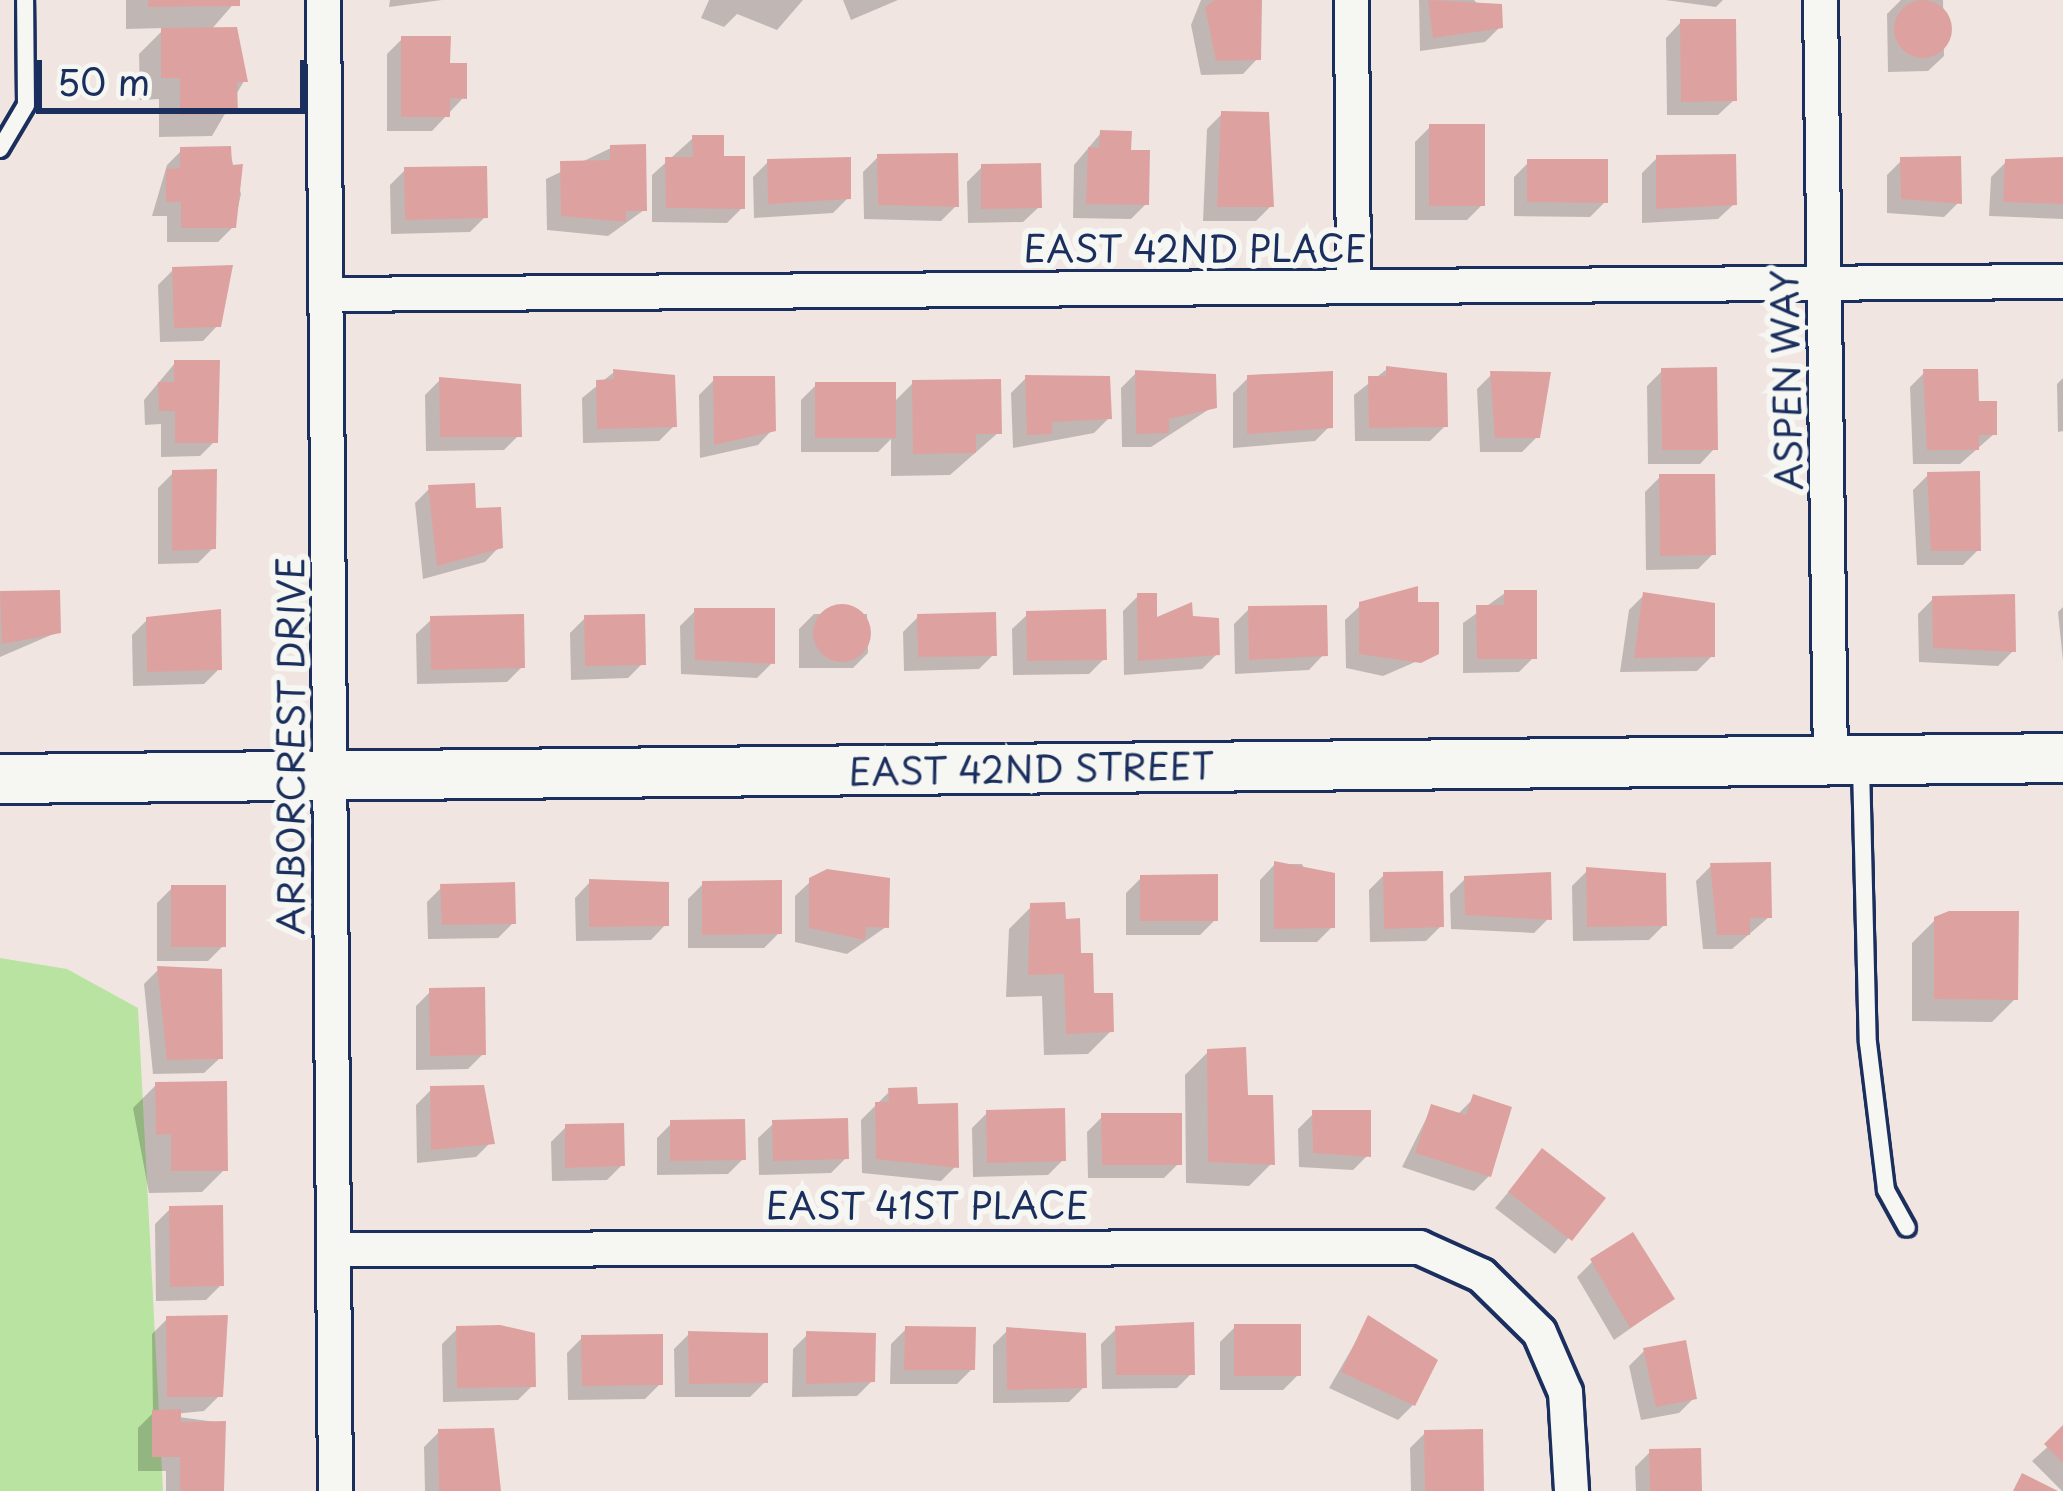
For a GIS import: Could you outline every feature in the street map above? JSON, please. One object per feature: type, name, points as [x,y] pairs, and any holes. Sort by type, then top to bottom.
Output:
[{"type":"street","name":"ARBORCREST DRIVE","points":[[323,0],[335,1491]]},
{"type":"street","points":[[1351,0],[1353,286]]},
{"type":"street","name":"ASPEN WAY","points":[[1820,0],[1823,284],[1845,759]]},
{"type":"street","name":"EAST 42ND PLACE","points":[[327,294],[2063,281]]},
{"type":"street","name":"EAST 42ND STREET","points":[[0,779],[2063,758]]},
{"type":"street","name":"EAST 41ST PLACE","points":[[333,1249],[1385,1241],[1451,1258],[1508,1297],[1560,1378],[1571,1491]]},
{"type":"lane","points":[[0,149],[26,105],[25,0]]},
{"type":"lane","points":[[1845,759],[1868,1043],[1886,1190],[1907,1228]]},
{"type":"green space","points":[[0,958],[67,969],[138,1008],[163,1491],[0,1491]]},
{"type":"building","points":[[148,0],[240,0],[240,6],[148,7]]},
{"type":"building","points":[[1215,0],[1262,0],[1261,60],[1216,61],[1205,7]]},
{"type":"building","points":[[1428,0],[1502,4],[1503,28],[1433,38]]},
{"type":"building","points":[[1923,0],[1944,8],[1952,29],[1944,50],[1923,58],[1902,50],[1894,29],[1902,8]]},
{"type":"building","points":[[1680,19],[1736,19],[1737,101],[1681,102]]},
{"type":"building","points":[[237,27],[248,82],[237,82],[238,114],[180,115],[180,78],[161,78],[161,28]]},
{"type":"building","points":[[401,36],[451,36],[450,63],[467,63],[467,99],[450,98],[450,117],[401,117]]},
{"type":"building","points":[[1221,111],[1269,112],[1274,207],[1217,207]]},
{"type":"building","points":[[1429,124],[1485,124],[1485,206],[1429,206]]},
{"type":"building","points":[[1100,130],[1132,131],[1131,150],[1150,150],[1149,205],[1086,204],[1088,147],[1099,148]]},
{"type":"building","points":[[692,135],[724,135],[724,156],[745,156],[745,209],[666,208],[665,157],[693,157]]},
{"type":"building","points":[[646,144],[647,211],[626,211],[626,222],[561,216],[560,161],[610,160],[610,145]]},
{"type":"building","points":[[231,146],[232,165],[243,164],[236,228],[181,228],[181,202],[166,202],[166,169],[180,168],[180,147]]},
{"type":"building","points":[[958,153],[959,207],[878,205],[877,154]]},
{"type":"building","points":[[1736,154],[1737,205],[1656,209],[1656,155]]},
{"type":"building","points":[[1961,156],[1962,204],[1901,199],[1900,157]]},
{"type":"building","points":[[851,157],[851,199],[768,204],[767,159]]},
{"type":"building","points":[[2063,157],[2063,204],[2003,202],[2005,159]]},
{"type":"building","points":[[1527,159],[1608,159],[1608,203],[1527,202]]},
{"type":"building","points":[[1041,163],[1042,208],[981,209],[981,164]]},
{"type":"building","points":[[487,166],[488,218],[405,220],[404,167]]},
{"type":"building","points":[[233,265],[221,327],[174,328],[172,267]]},
{"type":"building","points":[[174,360],[220,360],[218,443],[175,443],[175,411],[159,411],[158,382],[174,382]]},
{"type":"building","points":[[1386,366],[1447,373],[1448,427],[1369,428],[1368,376],[1386,376]]},
{"type":"building","points":[[1717,367],[1718,450],[1662,450],[1661,368]]},
{"type":"building","points":[[613,369],[675,375],[677,427],[597,429],[596,380],[614,379]]},
{"type":"building","points":[[1923,369],[1978,369],[1979,401],[1997,401],[1997,435],[1979,435],[1979,450],[1927,450]]},
{"type":"building","points":[[1135,370],[1216,374],[1217,408],[1169,419],[1169,433],[1136,434]]},
{"type":"building","points":[[1333,371],[1333,428],[1247,434],[1247,375]]},
{"type":"building","points":[[1490,371],[1551,372],[1540,438],[1495,438]]},
{"type":"building","points":[[1025,375],[1110,376],[1112,419],[1052,422],[1052,434],[1027,435]]},
{"type":"building","points":[[713,376],[775,376],[776,431],[714,445]]},
{"type":"building","points":[[439,377],[521,384],[522,437],[440,437]]},
{"type":"building","points":[[1001,379],[1002,434],[976,434],[976,453],[913,454],[912,380]]},
{"type":"building","points":[[815,382],[896,382],[896,438],[815,438]]},
{"type":"building","points":[[217,469],[216,549],[172,551],[172,470]]},
{"type":"building","points":[[1980,471],[1981,551],[1931,551],[1927,472]]},
{"type":"building","points":[[1659,474],[1715,474],[1716,555],[1660,556]]},
{"type":"building","points":[[475,483],[476,508],[501,507],[503,548],[437,566],[428,485]]},
{"type":"building","points":[[1418,586],[1418,602],[1439,602],[1439,654],[1421,663],[1359,654],[1359,602]]},
{"type":"building","points":[[60,590],[61,633],[2,644],[0,591]]},
{"type":"building","points":[[1504,590],[1537,590],[1537,659],[1477,659],[1476,605],[1504,605]]},
{"type":"building","points":[[1643,592],[1715,603],[1715,657],[1634,658]]},
{"type":"building","points":[[1137,593],[1157,593],[1157,617],[1192,602],[1193,616],[1219,618],[1220,655],[1138,661]]},
{"type":"building","points":[[2015,594],[2016,652],[1933,648],[1932,596]]},
{"type":"building","points":[[842,604],[862,613],[871,633],[862,653],[842,662],[822,653],[813,633],[822,613]]},
{"type":"building","points":[[1327,605],[1328,656],[1249,660],[1248,606]]},
{"type":"building","points":[[694,608],[775,608],[775,664],[695,660]]},
{"type":"building","points":[[221,609],[222,670],[147,672],[146,617]]},
{"type":"building","points":[[1106,609],[1107,660],[1027,661],[1026,611]]},
{"type":"building","points":[[996,612],[997,656],[918,657],[917,614]]},
{"type":"building","points":[[524,614],[525,668],[431,670],[430,616]]},
{"type":"building","points":[[645,614],[646,665],[585,666],[584,615]]},
{"type":"building","points":[[1274,861],[1335,873],[1335,928],[1274,929]]},
{"type":"building","points":[[1771,862],[1772,918],[1750,918],[1750,935],[1717,935],[1710,863]]},
{"type":"building","points":[[1586,867],[1666,873],[1667,926],[1587,927]]},
{"type":"building","points":[[827,869],[890,878],[889,928],[866,927],[865,940],[809,928],[809,878]]},
{"type":"building","points":[[1443,871],[1444,927],[1384,929],[1383,872]]},
{"type":"building","points":[[1551,872],[1552,920],[1465,915],[1464,876]]},
{"type":"building","points":[[1218,874],[1218,921],[1140,921],[1140,875]]},
{"type":"building","points":[[589,879],[669,882],[669,926],[589,927]]},
{"type":"building","points":[[782,880],[782,934],[702,935],[702,881]]},
{"type":"building","points":[[515,882],[516,924],[442,925],[440,884]]},
{"type":"building","points":[[171,885],[226,885],[226,947],[171,947]]},
{"type":"building","points":[[1065,902],[1066,919],[1080,918],[1081,953],[1093,953],[1094,993],[1113,993],[1114,1032],[1066,1034],[1064,974],[1028,975],[1030,903]]},
{"type":"building","points":[[1949,911],[2019,911],[2018,1000],[1934,999],[1934,917]]},
{"type":"building","points":[[157,966],[222,969],[223,1059],[167,1060]]},
{"type":"building","points":[[485,987],[486,1055],[430,1056],[429,988]]},
{"type":"building","points":[[1246,1047],[1248,1095],[1273,1095],[1275,1165],[1208,1162],[1207,1049]]},
{"type":"building","points":[[227,1081],[228,1171],[171,1171],[171,1134],[156,1135],[155,1082]]},
{"type":"building","points":[[484,1085],[495,1144],[431,1150],[430,1086]]},
{"type":"building","points":[[917,1087],[918,1104],[958,1103],[959,1168],[876,1159],[875,1102],[889,1102],[888,1088]]},
{"type":"building","points":[[1473,1094],[1512,1107],[1491,1177],[1415,1153],[1431,1104],[1466,1115]]},
{"type":"building","points":[[1065,1108],[1066,1161],[987,1163],[986,1110]]},
{"type":"building","points":[[1312,1110],[1371,1110],[1371,1157],[1313,1153]]},
{"type":"building","points":[[1101,1113],[1182,1113],[1182,1165],[1102,1165]]},
{"type":"building","points":[[848,1118],[849,1159],[773,1161],[772,1120]]},
{"type":"building","points":[[745,1119],[746,1160],[670,1161],[670,1120]]},
{"type":"building","points":[[624,1123],[625,1166],[565,1168],[565,1124]]},
{"type":"building","points":[[1542,1148],[1606,1198],[1572,1241],[1508,1192]]},
{"type":"building","points":[[223,1205],[224,1286],[170,1287],[169,1206]]},
{"type":"building","points":[[1633,1232],[1675,1299],[1630,1328],[1590,1259]]},
{"type":"building","points":[[228,1315],[223,1397],[167,1397],[166,1316]]},
{"type":"building","points":[[1368,1315],[1438,1360],[1415,1406],[1341,1372]]},
{"type":"building","points":[[1194,1322],[1195,1375],[1116,1375],[1115,1326]]},
{"type":"building","points":[[1234,1324],[1301,1324],[1301,1376],[1234,1376]]},
{"type":"building","points":[[500,1325],[535,1333],[536,1387],[457,1388],[456,1326]]},
{"type":"building","points":[[905,1326],[976,1327],[975,1370],[904,1370]]},
{"type":"building","points":[[1006,1327],[1086,1333],[1087,1388],[1007,1390]]},
{"type":"building","points":[[688,1331],[768,1333],[768,1383],[689,1384]]},
{"type":"building","points":[[806,1331],[876,1333],[875,1382],[806,1384]]},
{"type":"building","points":[[663,1334],[663,1385],[582,1386],[581,1335]]},
{"type":"building","points":[[1686,1340],[1697,1399],[1656,1407],[1643,1348]]},
{"type":"building","points":[[181,1409],[181,1422],[226,1421],[224,1491],[180,1491],[180,1457],[152,1457],[152,1410]]},
{"type":"building","points":[[2063,1425],[2063,1463],[2044,1444]]},
{"type":"building","points":[[494,1428],[501,1491],[439,1491],[438,1429]]},
{"type":"building","points":[[1483,1429],[1484,1491],[1425,1491],[1424,1430]]},
{"type":"building","points":[[1701,1448],[1702,1491],[1650,1491],[1649,1449]]},
{"type":"building","points":[[2022,1473],[2058,1491],[2013,1491]]}]
